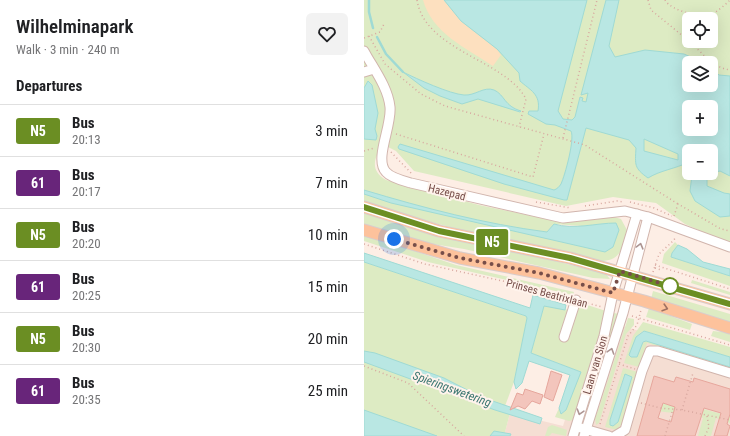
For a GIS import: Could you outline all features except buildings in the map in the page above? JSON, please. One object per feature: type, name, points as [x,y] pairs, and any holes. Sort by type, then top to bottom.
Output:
[{"type":"main road","points":[[364,207],[439,231],[570,258],[620,271],[730,304]]},
{"type":"main road","name":"Prinses Beatrixlaan","points":[[364,230],[460,258],[539,273],[627,297],[730,328]]},
{"type":"street","name":"Hazepad","points":[[364,51],[384,88],[390,105],[391,118],[381,155],[382,164],[389,175],[433,188],[563,218],[619,212],[637,214],[730,247]]},
{"type":"street","points":[[364,72],[374,69]]},
{"type":"street","points":[[620,271],[637,214]]},
{"type":"street","points":[[632,275],[648,217]]},
{"type":"street","name":"Laan van Sion","points":[[574,431],[604,336],[613,293],[620,271]]},
{"type":"street","name":"Laan van Sion","points":[[585,432],[623,313],[632,275]]},
{"type":"street","points":[[564,337],[576,300]]},
{"type":"street","points":[[618,435],[625,430],[642,371],[650,352],[658,351],[730,374]]},
{"type":"street","points":[[574,431],[598,432],[609,436]]},
{"type":"path","points":[[417,0],[418,8],[428,25],[444,39],[497,72],[522,91],[526,99],[519,127]]},
{"type":"path","points":[[562,139],[597,0]]},
{"type":"path","points":[[648,0],[651,10],[682,35]]},
{"type":"path","points":[[665,0],[674,8],[690,14],[711,14],[730,0]]},
{"type":"path","points":[[364,38],[380,32],[384,24]]},
{"type":"path","points":[[369,36],[385,64],[421,94],[445,106],[585,145],[678,204],[721,229],[730,231]]},
{"type":"path","points":[[696,48],[719,68],[730,70]]},
{"type":"path","points":[[396,134],[533,177],[544,134]]},
{"type":"path","name":"Hazepad","points":[[391,152],[396,156],[402,166],[410,173],[416,175]]},
{"type":"path","points":[[531,201],[576,208]]},
{"type":"path","points":[[583,206],[618,201],[640,204],[674,216],[678,204]]},
{"type":"path","points":[[678,229],[674,240],[659,254],[656,264],[730,289]]},
{"type":"path","name":"Prinses Beatrixlaan","points":[[364,244],[425,264],[539,289],[610,310]]},
{"type":"path","points":[[655,268],[661,270]]},
{"type":"path","points":[[623,313],[730,345]]},
{"type":"path","name":"Laan van Sion","points":[[598,432],[628,336],[635,328],[639,318]]},
{"type":"path","points":[[619,364],[642,371]]},
{"type":"path","points":[[364,366],[408,383],[464,436]]},
{"type":"path","points":[[682,410],[693,373]]},
{"type":"path","points":[[633,401],[660,408],[682,410],[730,420]]},
{"type":"path","points":[[665,436],[674,409]]},
{"type":"path","points":[[705,436],[709,426],[707,416]]},
{"type":"shaded area","points":[[597,318],[730,359],[730,436],[504,436],[510,413],[563,426]]},
{"type":"green space","points":[[364,0],[730,0],[730,244],[685,224],[656,203],[613,197],[566,206],[414,171],[396,151],[384,145],[377,154],[375,168],[377,172],[386,180],[479,205],[561,222],[614,217],[621,219],[627,230],[622,248],[617,256],[613,259],[600,261],[422,220],[364,202]],"holes":[[[610,223],[547,232],[554,224],[582,226]]]},
{"type":"green space","points":[[364,212],[606,274],[610,279],[593,278],[464,249],[414,241],[364,225]]},
{"type":"green space","points":[[364,234],[456,265],[574,292],[573,295],[428,262],[364,241]]},
{"type":"green space","points":[[675,242],[678,245],[671,257],[730,276],[730,286],[662,263],[664,254]]},
{"type":"green space","points":[[364,262],[526,316],[528,318],[514,382],[505,406],[481,397],[444,378],[364,351]]},
{"type":"green space","points":[[692,280],[730,292],[730,295],[691,283]]},
{"type":"green space","points":[[653,291],[730,314],[730,323],[651,299]]},
{"type":"green space","points":[[578,302],[606,311],[607,314],[573,420],[569,421],[555,417],[559,408],[561,414],[581,372],[531,353],[544,305],[574,311]]},
{"type":"green space","points":[[649,308],[692,324],[690,330],[646,317]]},
{"type":"green space","points":[[614,313],[619,314],[585,420],[583,420],[582,417]]},
{"type":"green space","points":[[628,318],[634,319],[634,325],[626,334],[599,423],[596,425],[595,418]]},
{"type":"green space","points":[[643,322],[730,347],[730,357],[644,331],[640,333],[634,341],[642,344],[646,341],[730,368],[647,343],[639,367],[624,363],[633,336]]},
{"type":"green space","points":[[713,331],[730,333],[730,342],[711,336]]},
{"type":"green space","points":[[364,356],[510,413],[504,436],[364,436]]},
{"type":"green space","points":[[623,368],[638,372],[623,422],[617,430],[605,427]],"holes":[[[624,375],[616,424],[613,426],[610,425],[610,420]]]},
{"type":"green space","points":[[647,401],[678,406],[687,405],[730,416],[730,423],[716,418],[711,436],[698,436],[703,418],[645,408]]},
{"type":"green space","points":[[552,425],[567,430],[566,436],[552,433],[549,436],[545,436],[548,427]]},
{"type":"sand","points":[[423,0],[444,0],[461,21],[497,49],[501,55],[493,66],[461,46],[442,31],[427,12]]},
{"type":"water","points":[[444,0],[587,0],[558,111],[563,119],[572,120],[575,117],[580,97],[583,98],[582,101],[586,102],[588,93],[581,95],[606,0],[619,0],[609,46],[615,57],[645,50],[684,54],[688,56],[682,56],[682,92],[718,92],[718,74],[730,76],[730,176],[718,171],[718,144],[682,144],[682,165],[648,178],[636,166],[636,148],[629,140],[586,128],[567,200],[564,200],[504,184],[399,149],[398,147],[400,144],[554,190],[558,188],[561,184],[571,149],[571,131],[555,125],[546,124],[528,114],[529,111],[538,111],[538,100],[534,93],[520,81],[519,73],[497,49],[461,21]],"holes":[[[644,139],[678,154],[678,160],[644,151]]]},
{"type":"water","points":[[403,72],[434,86],[458,94],[468,95],[487,89],[494,90],[498,92],[511,106],[521,111],[520,112],[478,99],[462,104],[424,88]]},
{"type":"water","points":[[368,81],[372,85],[378,113],[375,129],[377,136],[376,140],[364,139],[364,88]]},
{"type":"water","points":[[691,180],[707,180],[707,186],[730,194],[730,216],[720,217],[695,201],[690,191]]},
{"type":"water","points":[[364,190],[455,215],[524,229],[547,232],[554,224],[562,226],[577,226],[616,223],[619,230],[613,247],[605,252],[391,203],[364,194]]},
{"type":"water","points":[[678,245],[687,249],[703,262],[730,269],[730,276],[671,257]]},
{"type":"water","points":[[364,253],[530,308],[533,295],[566,305],[565,310],[544,306],[531,353],[581,372],[566,410],[561,414],[559,408],[570,375],[529,361],[522,383],[516,389],[514,382],[527,318],[526,316],[364,262]]},
{"type":"water","points":[[644,331],[730,357],[730,367],[646,341],[643,342],[637,357],[631,357],[629,355],[636,337]]},
{"type":"water","name":"Spieringswetering","points":[[364,351],[375,353],[444,378],[481,397],[542,418],[540,424],[495,410],[364,362]]},
{"type":"water","points":[[625,374],[632,377],[618,422],[613,426],[610,425],[610,420]]},
{"type":"water","points":[[364,410],[437,436],[364,436]]},
{"type":"water","points":[[494,431],[511,434],[510,436],[490,436]]},
{"type":"waterway","points":[[369,0],[369,12],[373,28]]},
{"type":"waterway","points":[[377,37],[386,54],[403,72]]},
{"type":"bus line","name":"N5","points":[[364,207],[439,231],[570,258],[620,271],[730,304]]},
{"type":"route","points":[[394,239],[460,258],[539,273],[613,293],[620,271],[670,286]]}]
